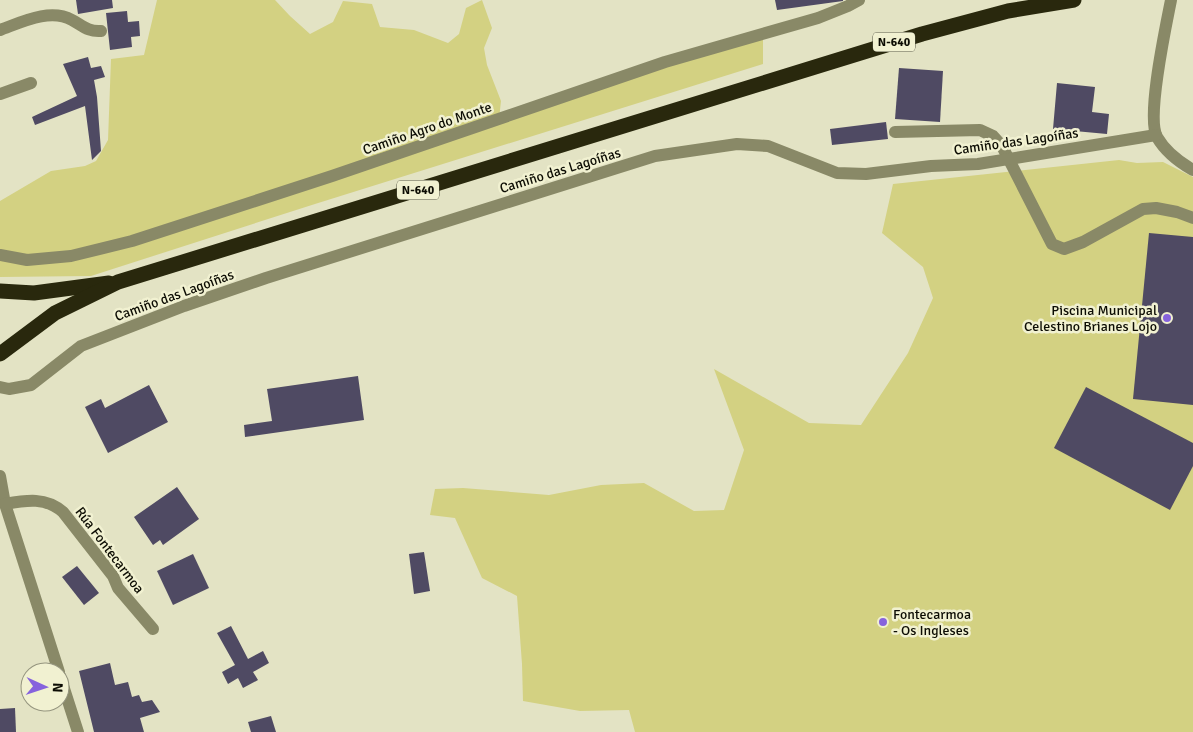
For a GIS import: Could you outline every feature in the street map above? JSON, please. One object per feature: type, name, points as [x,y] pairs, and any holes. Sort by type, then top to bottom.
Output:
[{"type":"highway","name":"N-640","points":[[0,354],[55,313],[118,282],[922,34],[1008,11],[1074,0]]},
{"type":"highway","name":"N-640","points":[[0,291],[34,293],[118,282]]},
{"type":"street","name":"Camiño Agro do Monte","points":[[0,256],[27,260],[72,256],[132,241],[332,176],[665,62],[818,18],[859,0]]},
{"type":"street","points":[[1171,0],[1153,103],[1156,135],[1177,161],[1193,170]]},
{"type":"street","points":[[0,30],[33,18],[54,15],[72,19],[82,28],[101,31]]},
{"type":"street","points":[[0,94],[31,82]]},
{"type":"street","points":[[895,132],[980,130],[993,136],[1010,159],[1032,207],[1052,244],[1064,249],[1083,242],[1144,209],[1156,208],[1177,212],[1193,218]]},
{"type":"street","name":"Camiño das Lagoíñas","points":[[0,387],[9,389],[31,385],[81,346],[184,306],[266,278],[655,156],[737,144],[768,146],[837,173],[866,174],[921,166],[978,164],[1156,135]]},
{"type":"street","points":[[0,476],[3,500],[56,662]]},
{"type":"street","name":"Rúa Fontecarmoa","points":[[3,500],[41,501],[54,505],[63,512],[114,576],[118,588],[153,629]]},
{"type":"street","points":[[70,707],[78,732]]},
{"type":"shaded area","points":[[157,0],[275,0],[310,34],[333,22],[343,1],[372,4],[380,27],[414,30],[448,43],[459,34],[466,8],[482,0],[492,28],[484,48],[487,65],[501,101],[499,119],[763,34],[763,64],[91,276],[0,277],[0,201],[51,171],[85,166],[96,161],[108,140],[111,59],[144,55]]},
{"type":"shaded area","points":[[1119,160],[1137,163],[1163,162],[1193,177],[1193,732],[635,732],[629,710],[580,711],[523,701],[517,596],[482,578],[455,518],[430,515],[435,489],[463,488],[549,495],[601,485],[644,483],[694,511],[724,510],[744,450],[714,369],[809,423],[861,425],[908,353],[933,298],[923,267],[882,233],[893,184]]},
{"type":"building","points":[[76,0],[112,0],[113,8],[78,14]]},
{"type":"building","points":[[775,0],[843,0],[843,1],[777,10]]},
{"type":"building","points":[[127,11],[128,22],[139,21],[140,36],[131,37],[132,47],[110,50],[106,13]]},
{"type":"building","points":[[88,57],[91,68],[101,66],[105,77],[94,80],[101,151],[92,160],[85,106],[35,125],[32,117],[77,96],[63,64]]},
{"type":"building","points":[[899,68],[943,71],[940,122],[895,119]]},
{"type":"building","points":[[1057,83],[1095,87],[1092,112],[1109,114],[1107,134],[1053,129]]},
{"type":"building","points":[[886,122],[888,139],[832,145],[830,129]]},
{"type":"building","name":"Piscina Municipal Celestino Brianes Lojo","points":[[1149,233],[1193,237],[1193,405],[1133,399]]},
{"type":"building","points":[[358,376],[364,420],[245,437],[244,425],[272,421],[267,389]]},
{"type":"building","points":[[149,385],[168,422],[108,453],[85,407],[101,399],[105,408]]},
{"type":"building","points":[[1086,387],[1193,443],[1193,466],[1170,510],[1054,448]]},
{"type":"building","points":[[177,487],[199,519],[163,545],[160,540],[153,545],[134,517]]},
{"type":"building","points":[[424,552],[430,591],[414,594],[409,554]]},
{"type":"building","points":[[193,554],[209,588],[173,605],[157,571]]},
{"type":"building","points":[[77,566],[99,593],[84,605],[62,577]]},
{"type":"building","points":[[231,626],[248,659],[263,651],[269,663],[253,672],[258,680],[243,688],[238,678],[228,684],[222,672],[235,665],[217,633]]},
{"type":"building","points":[[110,663],[115,685],[128,682],[132,697],[139,695],[142,702],[152,700],[160,712],[140,718],[144,732],[94,732],[79,671]]},
{"type":"building","points":[[15,708],[16,732],[0,732],[0,709]]},
{"type":"building","points":[[271,716],[276,732],[251,732],[248,722]]},
{"type":"place","name":"Piscina Municipal Celestino Brianes Lojo","points":[[1167,318]]},
{"type":"place","name":"Fontecarmoa - Os Ingleses","points":[[883,622]]}]
